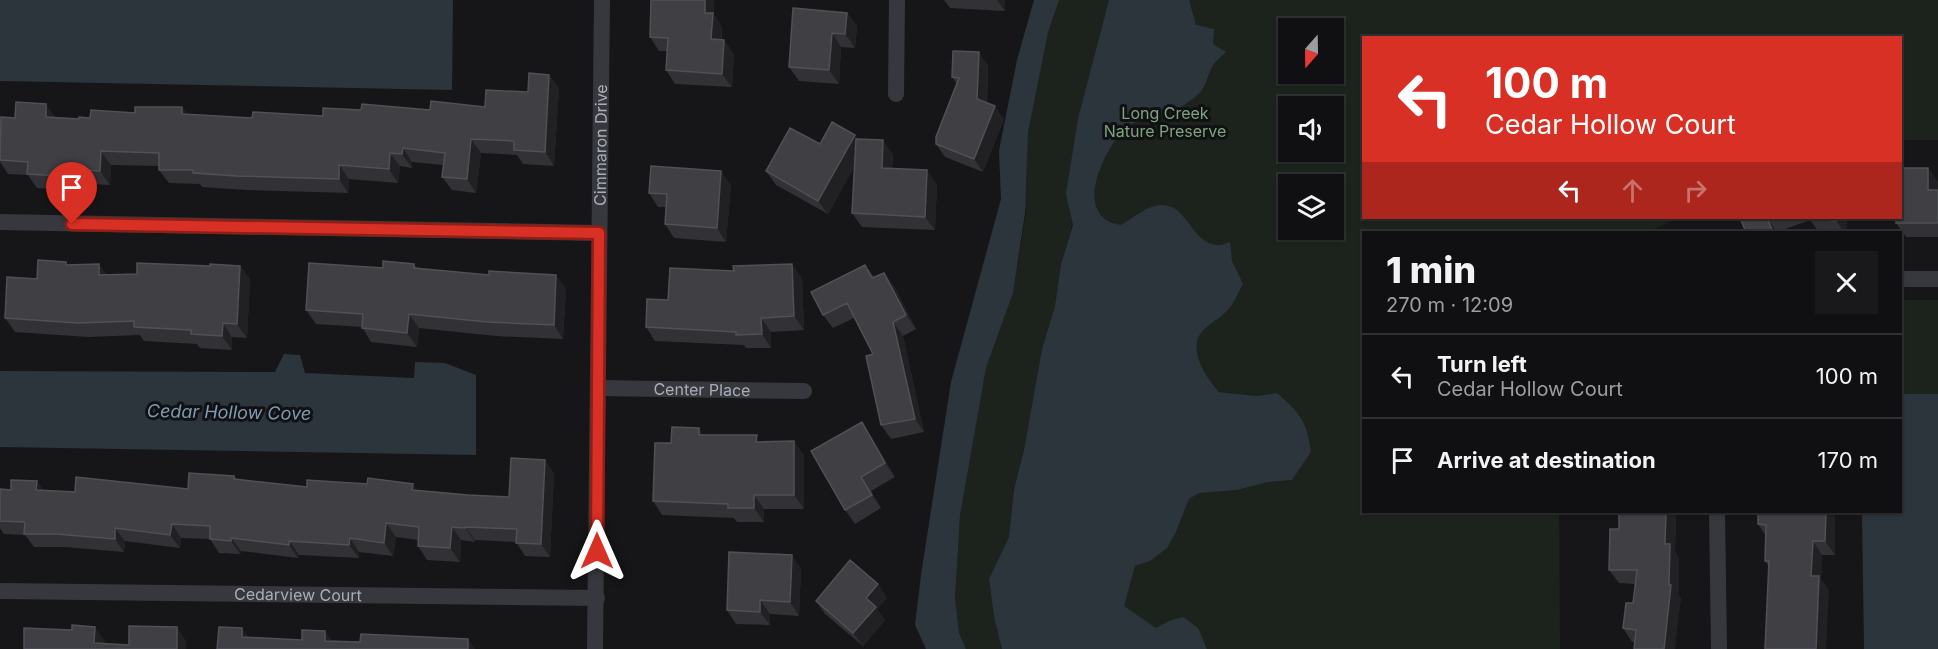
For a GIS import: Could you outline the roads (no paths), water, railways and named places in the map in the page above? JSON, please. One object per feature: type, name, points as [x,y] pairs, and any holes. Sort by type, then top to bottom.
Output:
[{"type":"street","name":"Cimmaron Drive","points":[[595,649],[602,0]]},
{"type":"street","points":[[896,94],[897,0]]},
{"type":"street","points":[[0,222],[599,233]]},
{"type":"street","points":[[1902,279],[1938,279]]},
{"type":"street","name":"Center Place","points":[[598,388],[804,391]]},
{"type":"street","points":[[1717,513],[1719,649]]},
{"type":"street","name":"Cedarview Court","points":[[0,591],[597,598]]},
{"type":"water","points":[[0,0],[453,0],[452,90],[0,81]]},
{"type":"water","points":[[1034,0],[1059,0],[1048,32],[1028,132],[1025,213],[1013,293],[986,368],[960,516],[955,597],[959,633],[966,649],[926,649],[915,625],[951,382],[1001,199],[999,151],[1017,60]]},
{"type":"water","points":[[1109,0],[1189,0],[1196,25],[1214,29],[1213,44],[1226,52],[1214,64],[1203,88],[1196,96],[1179,109],[1135,122],[1112,145],[1095,187],[1095,201],[1099,213],[1109,222],[1121,225],[1151,207],[1162,205],[1178,211],[1208,243],[1218,245],[1230,242],[1232,261],[1243,284],[1229,309],[1201,333],[1197,348],[1201,364],[1219,392],[1257,396],[1277,393],[1301,418],[1305,425],[1311,452],[1292,480],[1268,482],[1237,490],[1199,493],[1189,499],[1167,548],[1150,561],[1135,566],[1124,606],[1156,628],[1183,617],[1198,628],[1207,649],[1002,649],[994,617],[989,579],[1009,537],[1014,489],[1024,450],[1042,349],[1055,306],[1061,264],[1073,225],[1066,194],[1078,119]]},
{"type":"water","name":"Cedar Hollow Cove","points":[[284,354],[300,355],[305,373],[414,378],[415,362],[445,363],[476,375],[476,455],[0,447],[0,371],[275,372]]},
{"type":"water","points":[[1902,394],[1938,394],[1938,649],[1864,649],[1862,513],[1902,513]]},
{"type":"park label","name":"Long Creek Nature Preserve","points":[[1165,122]]}]
